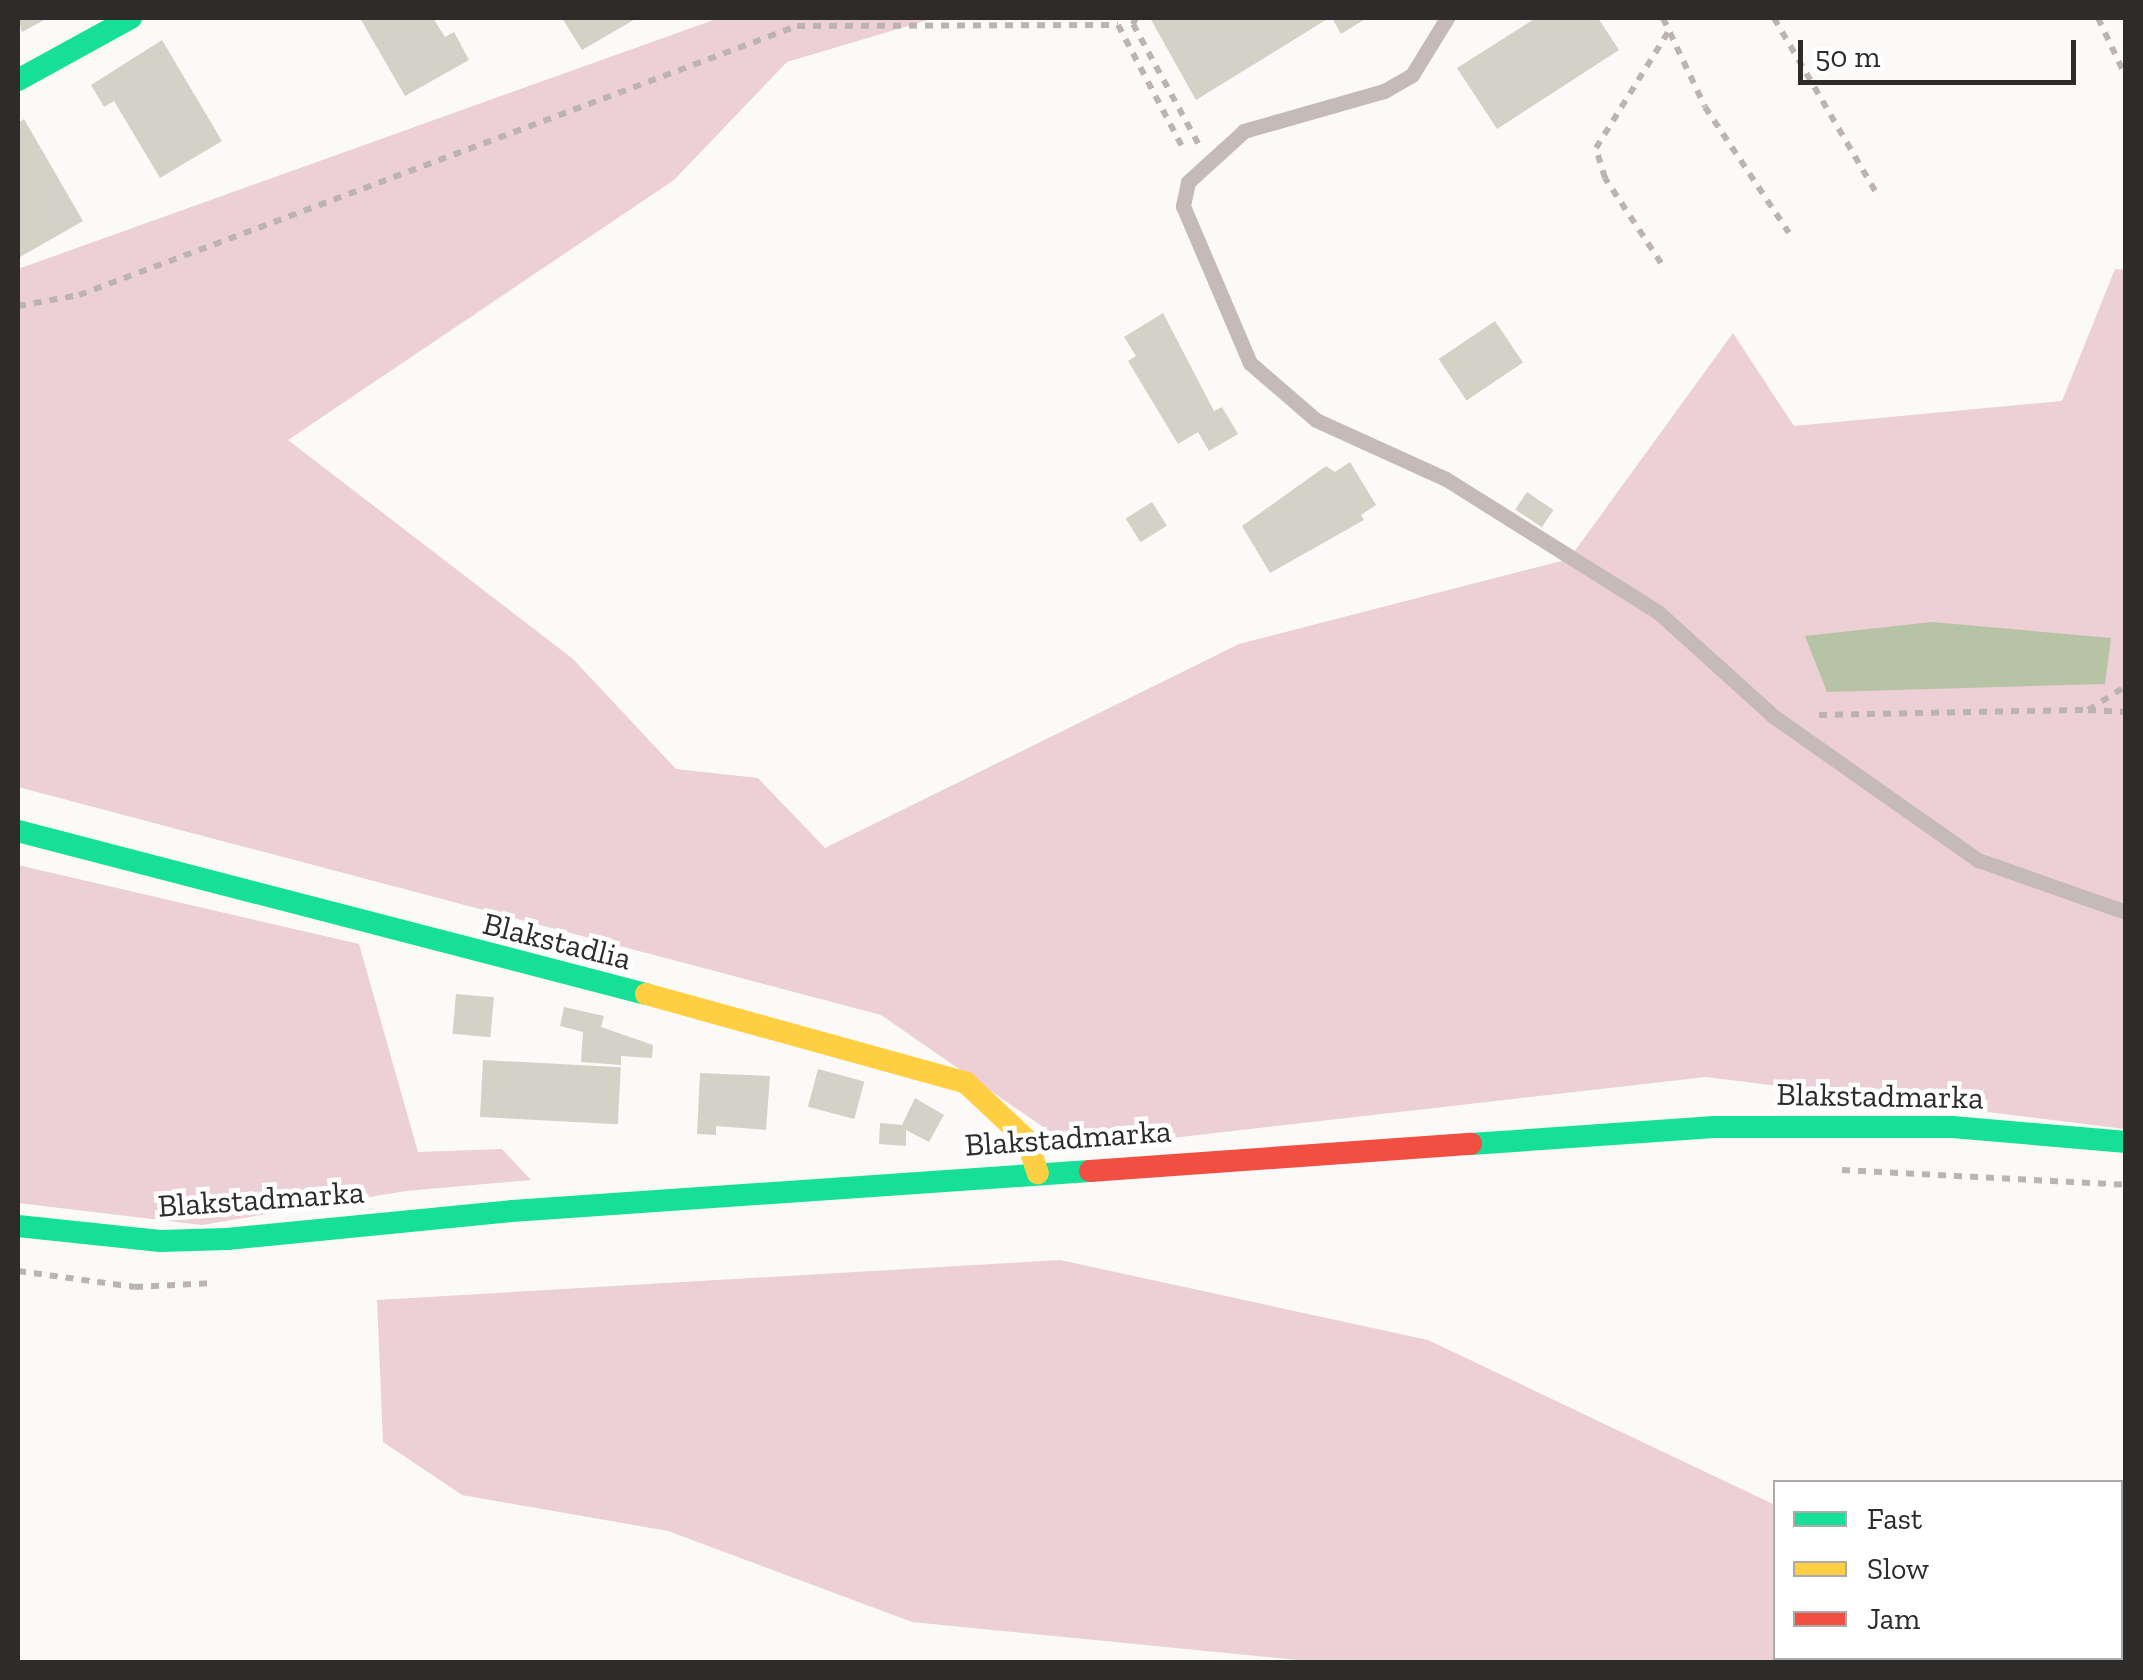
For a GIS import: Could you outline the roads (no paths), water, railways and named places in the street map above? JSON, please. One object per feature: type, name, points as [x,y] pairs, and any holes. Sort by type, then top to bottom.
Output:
[{"type":"main road","points":[[18,80],[131,18]]},
{"type":"main road","name":"Blakstadlia","points":[[18,831],[906,1062],[966,1083],[1003,1113],[1027,1140],[1038,1173]]},
{"type":"main road","name":"Blakstadmarka","points":[[18,1226],[128,1238],[227,1239],[1038,1173],[1806,1124],[1952,1127],[2126,1142]]},
{"type":"lane","points":[[1448,18],[1412,75],[1384,90],[1244,131],[1196,172],[1183,206],[1250,363],[1316,420],[1446,478],[1658,612],[1773,716],[1978,860],[2126,912]]}]
